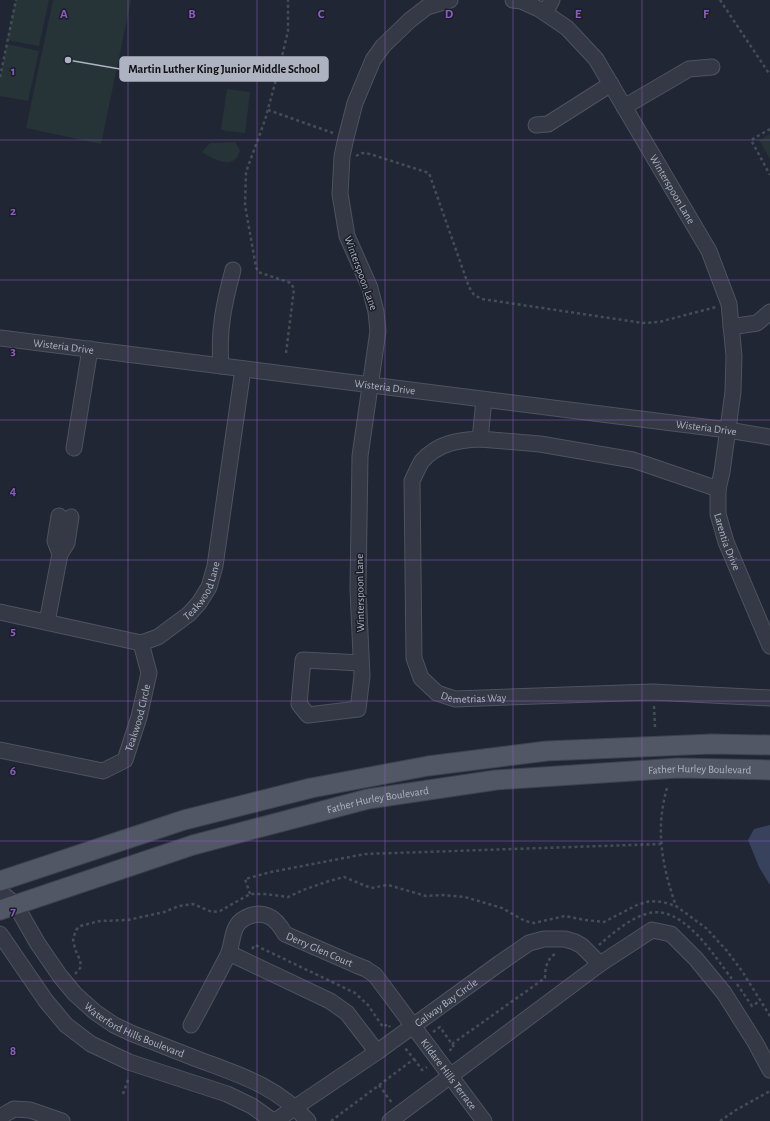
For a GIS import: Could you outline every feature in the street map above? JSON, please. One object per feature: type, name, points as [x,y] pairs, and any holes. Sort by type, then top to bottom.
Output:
[{"type":"main road","name":"Father Hurley Boulevard","points":[[0,881],[184,820],[311,788],[428,766],[547,751],[711,744],[770,745]]},
{"type":"main road","name":"Father Hurley Boulevard","points":[[7,907],[193,846],[368,799],[504,779],[678,768],[770,770]]},
{"type":"street","name":"Winterspoon Lane","points":[[514,0],[521,1],[539,9],[548,6],[596,59],[709,251],[729,304],[734,356],[733,392],[728,430]]},
{"type":"street","name":"Winterspoon Lane","points":[[361,663],[303,660],[299,704],[308,715],[358,709],[362,676],[358,590],[360,456],[378,331],[376,312],[370,288],[347,236],[340,194],[342,156],[355,103],[377,55],[383,46],[410,20],[427,7],[442,1]]},
{"type":"street","points":[[624,107],[689,69],[712,67]]},
{"type":"street","points":[[536,125],[548,124],[611,84]]},
{"type":"street","points":[[221,366],[219,342],[225,299],[233,270]]},
{"type":"street","points":[[731,327],[757,323],[770,312]]},
{"type":"street","name":"Wisteria Drive","points":[[0,338],[370,386],[728,430],[770,437]]},
{"type":"street","points":[[74,448],[90,349]]},
{"type":"street","name":"Teakwood Lane","points":[[141,643],[158,637],[190,614],[209,587],[215,566],[243,369]]},
{"type":"street","points":[[480,438],[484,400]]},
{"type":"street","name":"Larentia Drive","points":[[728,430],[722,472],[718,488],[718,514],[726,542],[770,646]]},
{"type":"street","name":"Demetrias Way","points":[[718,488],[633,460],[540,444],[480,438],[457,440],[438,448],[422,462],[412,481],[414,658],[421,678],[437,693],[455,699],[652,692],[770,698]]},
{"type":"street","points":[[47,622],[60,554],[55,541],[65,517]]},
{"type":"street","points":[[0,612],[141,643]]},
{"type":"street","name":"Teakwood Circle","points":[[0,750],[103,771],[125,760],[149,674],[141,643]]},
{"type":"street","name":"Waterford Hills Boulevard","points":[[0,892],[7,907],[38,944],[65,982],[94,1012],[114,1025],[133,1034],[254,1080],[296,1108],[308,1121]]},
{"type":"street","name":"Derry Glen Court","points":[[191,1025],[229,953],[232,938],[237,926],[246,917],[257,914],[268,916],[278,923],[285,934],[356,965],[375,975],[414,1026]]},
{"type":"street","points":[[395,1117],[600,964],[652,930],[671,934],[696,959],[724,993],[755,1042],[770,1070]]},
{"type":"street","points":[[0,934],[46,1001],[66,1025],[91,1044],[129,1062],[227,1094],[252,1106],[274,1121]]},
{"type":"street","name":"Galway Bay Circle","points":[[274,1121],[296,1108],[377,1052],[522,947],[536,940],[565,939],[575,942],[588,951],[600,964]]},
{"type":"street","points":[[229,953],[330,1001],[347,1013],[377,1052]]},
{"type":"street","name":"Kildare Hills Terrace","points":[[414,1026],[484,1121]]},
{"type":"street","points":[[0,1117],[14,1109],[30,1110],[62,1121]]},
{"type":"path","points":[[0,77],[16,0]]},
{"type":"path","points":[[286,353],[294,289],[291,283],[258,272],[256,268],[245,205],[246,172],[268,110],[288,31],[288,0]]},
{"type":"path","points":[[720,0],[770,75]]},
{"type":"path","points":[[268,110],[346,138]]},
{"type":"path","points":[[770,129],[751,140],[770,175]]},
{"type":"path","points":[[342,156],[352,157],[362,153],[370,154],[429,173],[469,287],[474,295],[482,299],[643,323],[660,322],[729,304]]},
{"type":"path","points":[[652,692],[655,727]]},
{"type":"path","points":[[667,788],[662,803],[660,830],[661,844],[662,856],[671,893],[676,906]]},
{"type":"path","points":[[250,894],[245,879],[271,872],[365,854],[661,844]]},
{"type":"path","points":[[65,982],[77,973],[81,967],[73,939],[76,930],[80,926],[100,921],[128,920],[164,912],[179,906],[193,904],[212,912],[220,911],[250,894],[288,897],[302,890],[344,877],[371,888],[388,885],[426,896],[443,895],[465,897],[502,908],[525,921],[534,923],[565,916],[604,922],[650,901],[663,902],[676,906],[706,928],[727,951],[770,1016]]},
{"type":"path","points":[[452,1044],[545,978],[548,960],[558,953]]},
{"type":"path","points":[[431,1034],[440,1027],[454,1047],[446,1054]]},
{"type":"path","points":[[402,1043],[422,1070],[431,1064]]},
{"type":"path","points":[[331,1121],[414,1059]]},
{"type":"path","points":[[123,1094],[129,1077]]},
{"type":"path","points":[[379,1086],[395,1117]]},
{"type":"path","points":[[720,1121],[736,1110],[770,1091]]},
{"type":"shaded area","points":[[16,0],[49,0],[39,46],[7,40]]},
{"type":"shaded area","points":[[53,0],[131,0],[101,144],[26,128]]},
{"type":"shaded area","points":[[7,44],[39,51],[28,101],[0,96],[0,78]]},
{"type":"shaded area","points":[[227,89],[250,92],[245,133],[221,130]]},
{"type":"shaded area","points":[[770,134],[770,159],[759,140]]},
{"type":"shaded area","points":[[235,142],[240,150],[234,160],[229,162],[212,158],[202,152],[210,143]]},
{"type":"water","points":[[770,825],[770,885],[759,867],[748,840],[754,829]]},
{"type":"place","name":"Martin Luther King Junior Middle School","points":[[68,60]]}]
